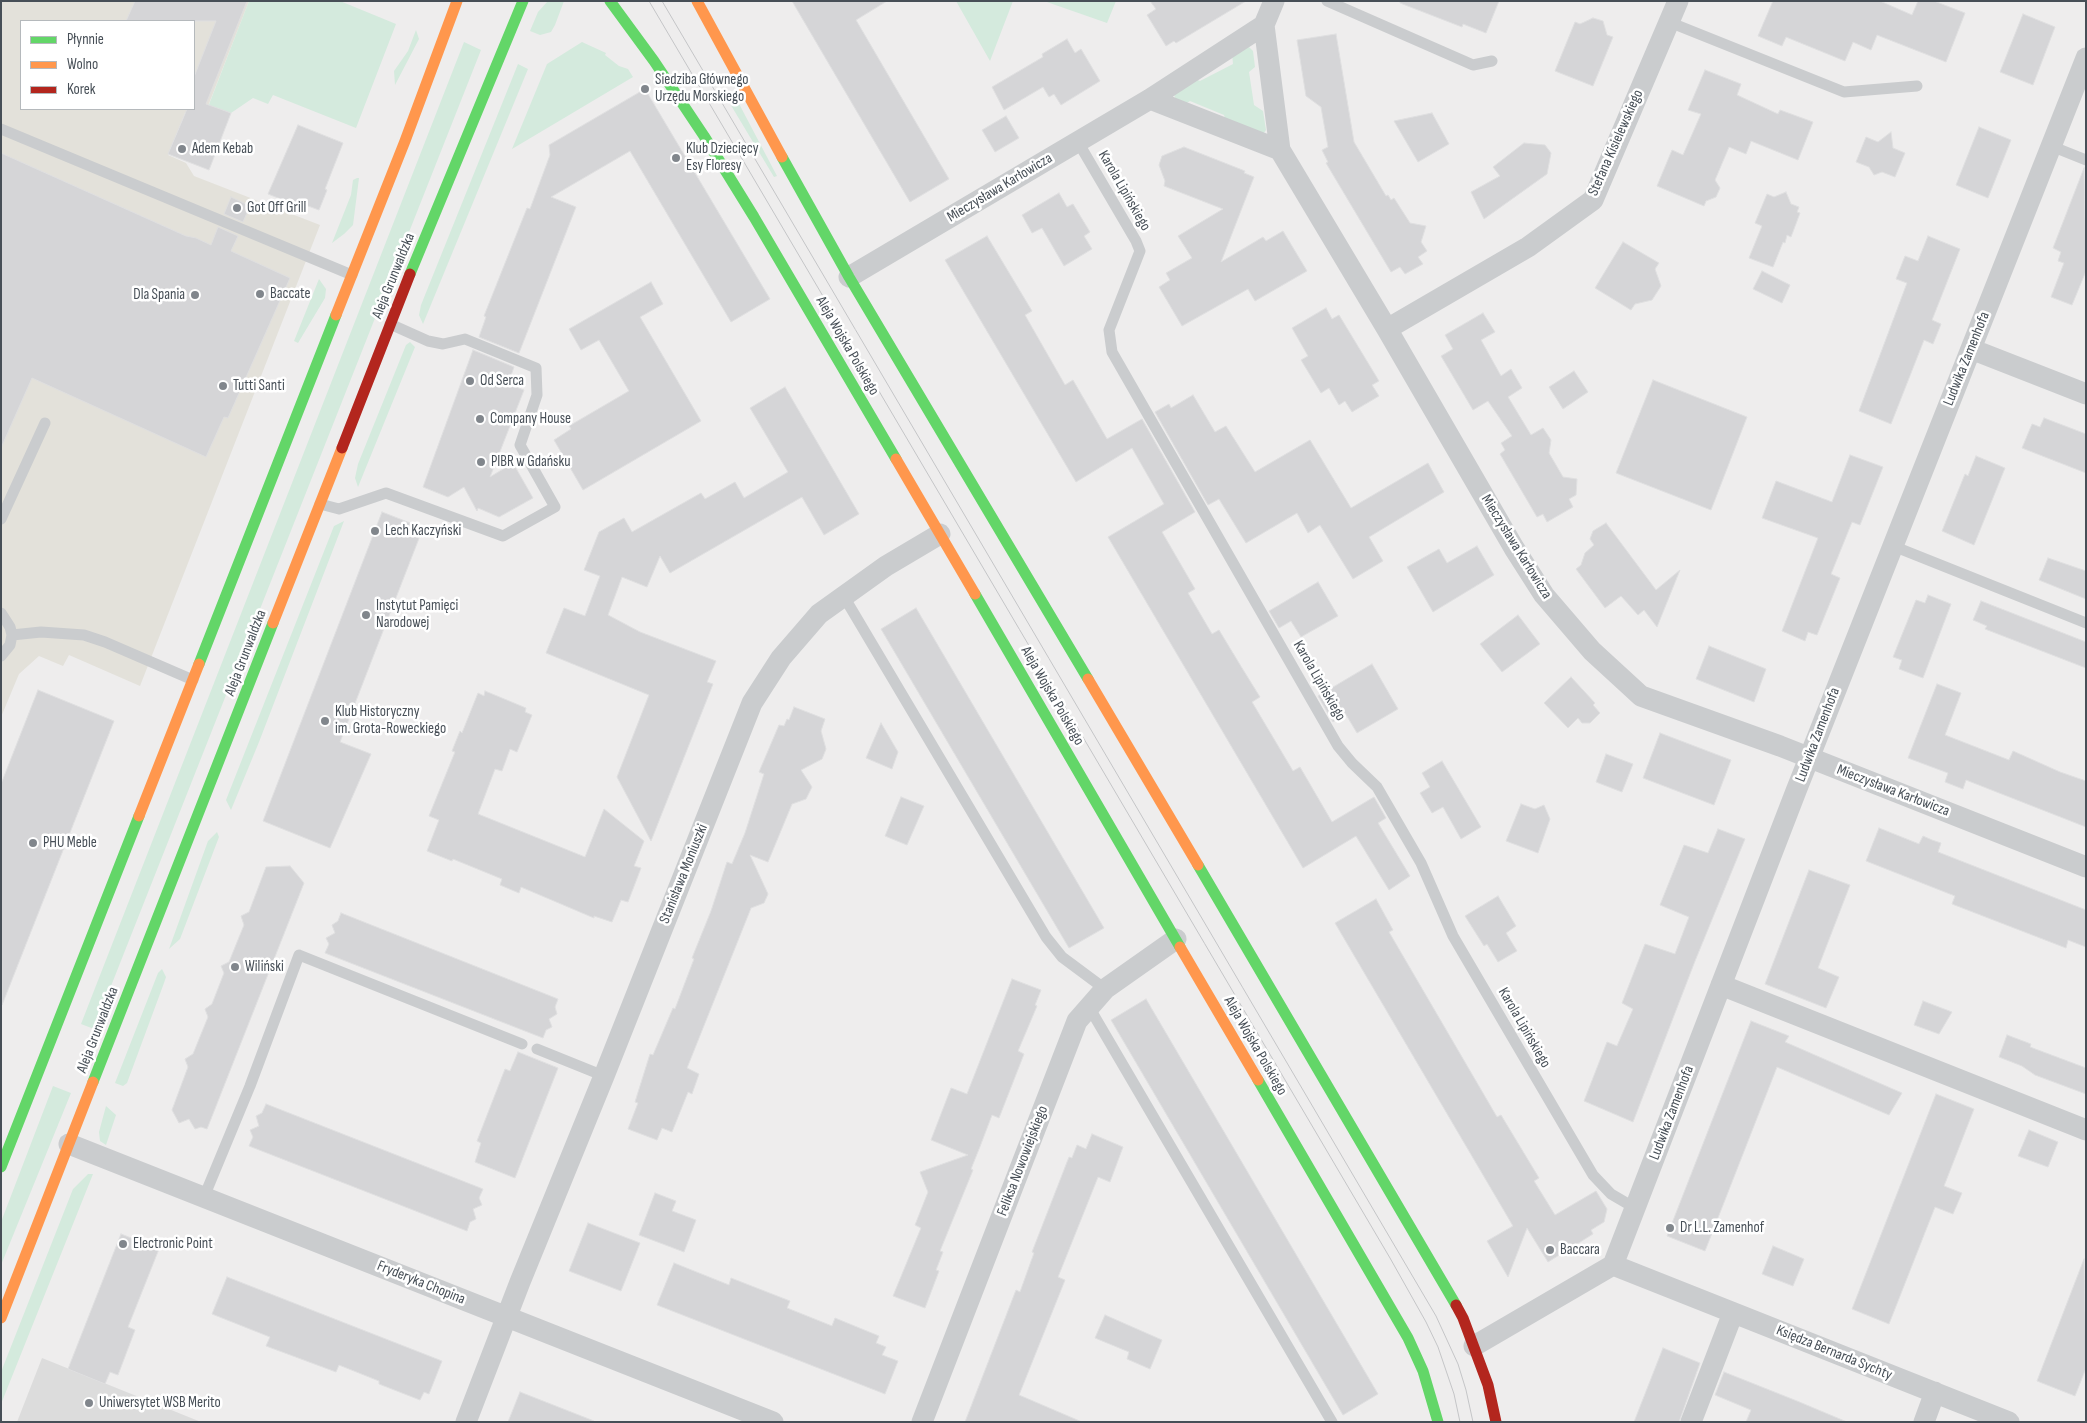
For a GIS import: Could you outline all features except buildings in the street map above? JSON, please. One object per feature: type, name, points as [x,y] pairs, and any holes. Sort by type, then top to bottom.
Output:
[{"type":"street","points":[[1,1167],[405,141],[457,1]]},
{"type":"street","name":"Aleja Grunwaldzka","points":[[1,1318],[390,324],[523,1]]},
{"type":"street","name":"Aleja Wojska Polskiego","points":[[610,1],[654,61],[704,136],[940,534],[1408,1338],[1423,1371],[1438,1422]]},
{"type":"street","points":[[697,1],[849,278],[1420,1240],[1464,1318],[1488,1385],[1496,1422]]},
{"type":"street","name":"Mieczysława Karłowicza","points":[[1274,1],[1264,25],[1280,150],[1388,329],[1534,579],[1544,595],[1592,651],[1641,696],[1780,746],[2086,867]]},
{"type":"street","name":"Stefana Kisielewskiego","points":[[1388,329],[1528,247],[1592,200],[1678,1]]},
{"type":"street","name":"Mieczysława Karłowicza","points":[[849,278],[1150,99],[1264,25]]},
{"type":"street","name":"Ludwika Zamenhofa","points":[[1613,1265],[1892,546],[2086,58]]},
{"type":"street","points":[[1150,99],[1280,150]]},
{"type":"street","points":[[1971,349],[2086,394]]},
{"type":"street","name":"Stanisława Moniuszki","points":[[466,1422],[520,1282],[752,703],[781,658],[801,632],[819,614],[844,595],[940,534]]},
{"type":"street","name":"Feliksa Nowowiejskiego","points":[[922,1422],[1077,1021],[1105,988],[1176,940]]},
{"type":"street","points":[[1721,985],[2086,1130]]},
{"type":"street","name":"Fryderyka Chopina","points":[[70,1144],[773,1422]]},
{"type":"street","points":[[1474,1346],[1613,1265]]},
{"type":"street","name":"Księdza Bernarda Sychty","points":[[1613,1265],[2009,1422]]},
{"type":"street","points":[[1691,1422],[1733,1313]]},
{"type":"street","points":[[1924,1422],[1935,1392]]},
{"type":"lane","points":[[1326,1],[1472,65],[1492,61]]},
{"type":"lane","points":[[1669,22],[1844,92],[1918,86]]},
{"type":"lane","points":[[1,129],[352,275]]},
{"type":"lane","name":"Karola Lipińskiego","points":[[1078,142],[1140,251],[1109,330],[1112,352],[1338,746],[1352,763],[1377,787],[1421,863],[1453,936],[1593,1175],[1611,1194],[1635,1208]]},
{"type":"lane","points":[[2051,146],[2086,160]]},
{"type":"lane","points":[[320,504],[338,509],[386,493],[503,536],[555,507],[520,445],[537,395],[536,368],[465,339],[443,344],[428,342],[390,324]]},
{"type":"lane","points":[[1,519],[45,423]]},
{"type":"lane","points":[[1892,546],[2086,623]]},
{"type":"lane","points":[[844,595],[1046,937],[1062,957],[1105,988]]},
{"type":"lane","points":[[1,613],[10,627],[12,635],[10,645],[1,656]]},
{"type":"lane","points":[[12,635],[41,632],[84,635],[105,642],[192,680]]},
{"type":"lane","points":[[204,1197],[250,1086],[299,955],[522,1044]]},
{"type":"lane","points":[[1089,1007],[1332,1422]]},
{"type":"lane","points":[[537,1049],[604,1076]]},
{"type":"shaded area","points":[[1,1],[249,1],[203,119],[185,113],[168,155],[186,163],[194,176],[320,225],[140,686],[69,655],[63,666],[39,656],[19,674],[1,717]]},
{"type":"shaded area","name":"Uniwersytet WSB Merito","points":[[42,1358],[201,1422],[17,1422]]},
{"type":"green space","points":[[249,1],[340,1],[396,24],[356,128],[273,95],[268,104],[253,98],[231,113],[208,107]]},
{"type":"green space","points":[[564,1],[551,32],[540,35],[530,31],[538,12],[547,2]]},
{"type":"green space","points":[[956,1],[1013,1],[990,61]]},
{"type":"green space","points":[[1044,1],[1116,1],[1107,23]]},
{"type":"green space","points":[[416,30],[419,39],[395,85],[394,71],[408,51]]},
{"type":"green space","points":[[464,42],[481,50],[94,1029],[81,1024]]},
{"type":"green space","points":[[582,42],[606,53],[605,55],[619,66],[628,69],[633,77],[512,149],[547,64]]},
{"type":"green space","points":[[1249,47],[1253,51],[1255,67],[1249,72],[1254,105],[1263,111],[1266,130],[1263,134],[1226,123],[1224,115],[1190,101],[1182,106],[1175,99],[1174,92],[1193,78],[1200,81],[1233,64],[1232,53]]},
{"type":"green space","points":[[518,64],[528,69],[423,324],[419,315],[421,305]]},
{"type":"green space","points":[[736,98],[777,176],[774,177],[729,102]]},
{"type":"green space","points":[[359,178],[353,225],[332,243],[351,195],[353,180]]},
{"type":"green space","points":[[319,279],[326,289],[325,298],[298,343],[294,341]]},
{"type":"green space","points":[[410,342],[415,347],[358,487],[355,478],[358,464],[406,345]]},
{"type":"green space","points":[[344,521],[231,810],[226,800],[334,526]]},
{"type":"green space","points":[[217,832],[219,837],[180,939],[169,949],[208,841]]},
{"type":"green space","points":[[162,969],[166,977],[127,1083],[123,1086],[115,1083],[158,973]]},
{"type":"green space","points":[[53,1086],[71,1093],[1,1265],[1,1222]]},
{"type":"green space","points":[[106,1106],[116,1115],[106,1145],[100,1141],[99,1132]]},
{"type":"green space","points":[[88,1174],[93,1174],[1,1404],[1,1372],[73,1189]]},
{"type":"tram line","points":[[649,1],[1390,1258],[1438,1347],[1454,1394],[1460,1422]]},
{"type":"tram line","points":[[662,1],[1436,1316],[1458,1364],[1473,1422]]},
{"type":"traffic: fast","points":[[410,274],[523,1]]},
{"type":"traffic: fast","points":[[610,1],[654,61],[704,136],[754,217],[896,459]]},
{"type":"traffic: fast","points":[[782,157],[849,277],[1088,679]]},
{"type":"traffic: fast","points":[[199,664],[336,315]]},
{"type":"traffic: fast","points":[[975,594],[1180,947]]},
{"type":"traffic: fast","points":[[93,1082],[273,623]]},
{"type":"traffic: fast","points":[[1,1167],[139,816]]},
{"type":"traffic: fast","points":[[1198,865],[1456,1305]]},
{"type":"traffic: fast","points":[[1258,1080],[1408,1338],[1423,1371],[1438,1422]]},
{"type":"traffic: slow","points":[[336,315],[405,141],[457,1]]},
{"type":"traffic: slow","points":[[697,1],[782,157]]},
{"type":"traffic: slow","points":[[273,623],[342,448]]},
{"type":"traffic: slow","points":[[896,459],[975,594]]},
{"type":"traffic: slow","points":[[139,816],[199,664]]},
{"type":"traffic: slow","points":[[1088,679],[1198,865]]},
{"type":"traffic: slow","points":[[1180,947],[1258,1080]]},
{"type":"traffic: slow","points":[[1,1318],[93,1082]]},
{"type":"traffic: jam","points":[[342,448],[410,274]]},
{"type":"traffic: jam","points":[[1456,1305],[1463,1318],[1488,1385],[1496,1422]]},
{"type":"place","name":"Siedziba Głównego Urzędu Morskiego","points":[[645,89]]},
{"type":"place","name":"Adem Kebab","points":[[182,149]]},
{"type":"place","name":"Klub Dziecięcy Esy Floresy","points":[[676,158]]},
{"type":"place","name":"Got Off Grill","points":[[237,208]]},
{"type":"place","name":"Baccate","points":[[260,294]]},
{"type":"place","name":"Dla Spania","points":[[195,295]]},
{"type":"place","name":"Od Serca","points":[[470,381]]},
{"type":"place","name":"Tutti Santi","points":[[223,386]]},
{"type":"place","name":"Company House","points":[[480,419]]},
{"type":"place","name":"PIBR w Gdańsku","points":[[481,462]]},
{"type":"place","name":"Lech Kaczyński","points":[[375,531]]},
{"type":"place","name":"Instytut Pamięci Narodowej","points":[[366,615]]},
{"type":"place","name":"Klub Historyczny im. Grota-Roweckiego","points":[[325,721]]},
{"type":"place","name":"PHU Meble","points":[[33,843]]},
{"type":"place","name":"Wiliński","points":[[235,967]]},
{"type":"place","name":"Dr L.L. Zamenhof","points":[[1670,1228]]},
{"type":"place","name":"Electronic Point","points":[[123,1244]]},
{"type":"place","name":"Baccara","points":[[1550,1250]]},
{"type":"place","name":"Uniwersytet WSB Merito","points":[[89,1403]]}]
